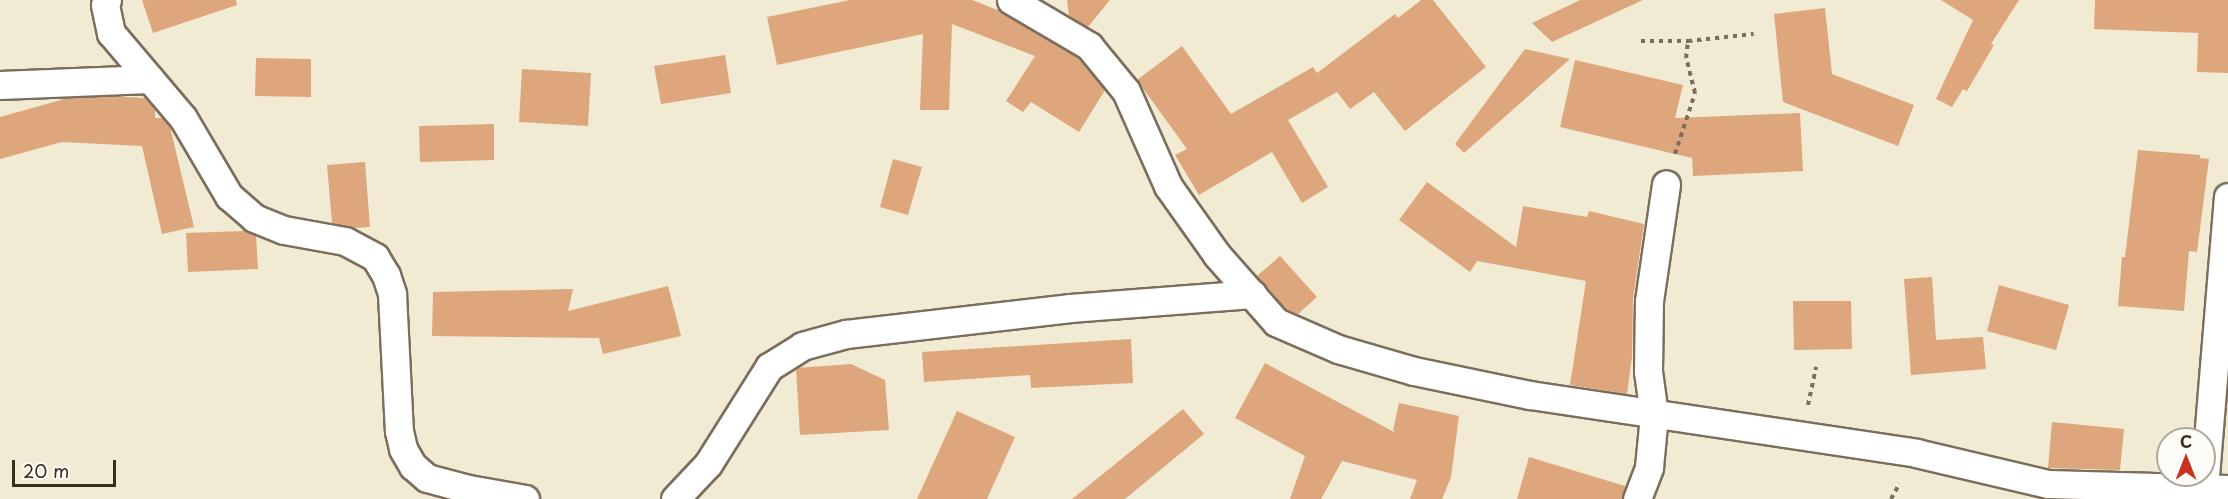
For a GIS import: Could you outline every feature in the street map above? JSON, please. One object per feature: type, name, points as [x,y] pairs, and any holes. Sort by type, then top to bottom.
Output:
[{"type":"street","points":[[107,0],[105,5],[111,33],[183,118],[229,196],[254,218],[284,230],[345,241],[375,257],[386,275],[392,294],[399,431],[403,449],[413,466],[427,478],[525,499]]},
{"type":"street","points":[[1011,0],[1089,46],[1104,64],[1126,91],[1168,186],[1217,255],[1276,322],[1338,349],[1414,371],[1530,395],[1916,453],[2048,484],[2216,489],[2228,197]]},
{"type":"street","points":[[0,85],[150,79]]},
{"type":"street","points":[[1637,499],[1649,467],[1654,415],[1648,372],[1649,301],[1666,184]]},
{"type":"street","points":[[675,499],[708,464],[769,367],[802,346],[846,334],[1023,314],[1252,294]]},
{"type":"path","points":[[1641,41],[1688,41],[1754,34]]},
{"type":"path","points":[[1666,184],[1695,93],[1686,58],[1688,41]]},
{"type":"path","points":[[1801,435],[1816,367]]},
{"type":"building","points":[[142,0],[236,0],[237,5],[153,33]]},
{"type":"building","points":[[850,0],[972,0],[1000,11],[1079,58],[1105,90],[1079,132],[1031,102],[1023,112],[1006,101],[1035,56],[952,24],[949,110],[920,110],[923,34],[777,65],[767,17]]},
{"type":"building","points":[[1067,0],[1110,0],[1088,27],[1069,16]]},
{"type":"building","points":[[1421,0],[1433,0],[1486,67],[1405,131],[1374,92],[1350,109],[1337,92],[1288,120],[1328,187],[1302,203],[1272,152],[1199,195],[1175,155],[1187,149],[1137,80],[1182,46],[1231,114],[1313,67],[1317,73],[1395,14],[1398,18]]},
{"type":"building","points":[[1580,0],[1643,0],[1552,42],[1532,23]]},
{"type":"building","points":[[1941,0],[2019,0],[1991,44],[1994,45],[1967,91],[1963,89],[1952,107],[1936,99],[1973,20]]},
{"type":"building","points":[[2095,0],[2228,0],[2228,73],[2197,72],[2198,33],[2094,29]]},
{"type":"building","points":[[1825,8],[1832,74],[1914,105],[1898,146],[1783,102],[1774,14]]},
{"type":"building","points":[[1525,49],[1570,59],[1464,153],[1455,144]]},
{"type":"building","points":[[725,55],[731,93],[661,104],[654,66]]},
{"type":"building","points":[[256,58],[311,59],[311,97],[255,96]]},
{"type":"building","points":[[1575,60],[1683,85],[1675,118],[1800,113],[1803,171],[1693,176],[1692,158],[1560,127]]},
{"type":"building","points":[[522,69],[591,73],[588,126],[519,122]]},
{"type":"building","points":[[108,96],[145,98],[155,110],[155,118],[163,118],[170,127],[194,227],[162,234],[142,146],[62,142],[0,159],[0,117],[68,98]]},
{"type":"building","points":[[494,124],[494,160],[420,162],[419,126]]},
{"type":"building","points":[[2138,150],[2200,155],[2200,158],[2209,159],[2197,252],[2189,251],[2184,311],[2118,306],[2122,257],[2125,257]]},
{"type":"building","points":[[893,159],[922,167],[908,215],[880,207]]},
{"type":"building","points":[[365,162],[370,227],[355,228],[332,223],[327,165]]},
{"type":"building","points":[[1427,182],[1516,247],[1523,206],[1587,217],[1589,211],[1644,224],[1633,299],[1632,357],[1627,394],[1570,385],[1586,281],[1477,261],[1470,272],[1399,220]]},
{"type":"building","points":[[245,231],[256,236],[258,269],[188,272],[186,233]]},
{"type":"building","points":[[1280,256],[1317,297],[1298,314],[1286,309],[1257,276]]},
{"type":"building","points":[[1932,277],[1936,340],[1983,337],[1986,369],[1911,375],[1904,279]]},
{"type":"building","points":[[1999,285],[2069,305],[2056,350],[1987,331]]},
{"type":"building","points":[[668,286],[681,336],[603,354],[599,338],[432,336],[433,292],[573,289],[568,311]]},
{"type":"building","points":[[1793,301],[1851,301],[1852,349],[1794,350]]},
{"type":"building","points":[[1131,339],[1133,383],[1031,388],[1030,375],[924,382],[922,352]]},
{"type":"building","points":[[1265,363],[1396,433],[1393,430],[1399,403],[1459,416],[1451,477],[1442,499],[1410,499],[1417,480],[1342,461],[1321,499],[1290,499],[1305,456],[1235,418]]},
{"type":"building","points":[[851,364],[885,380],[889,430],[800,435],[796,368]]},
{"type":"building","points":[[1183,409],[1204,434],[1125,499],[1072,499]]},
{"type":"building","points":[[957,411],[1015,437],[987,499],[917,499]]},
{"type":"building","points":[[2052,422],[2124,429],[2120,470],[2048,468]]},
{"type":"building","points":[[1529,457],[1625,486],[1622,499],[1517,499]]}]
